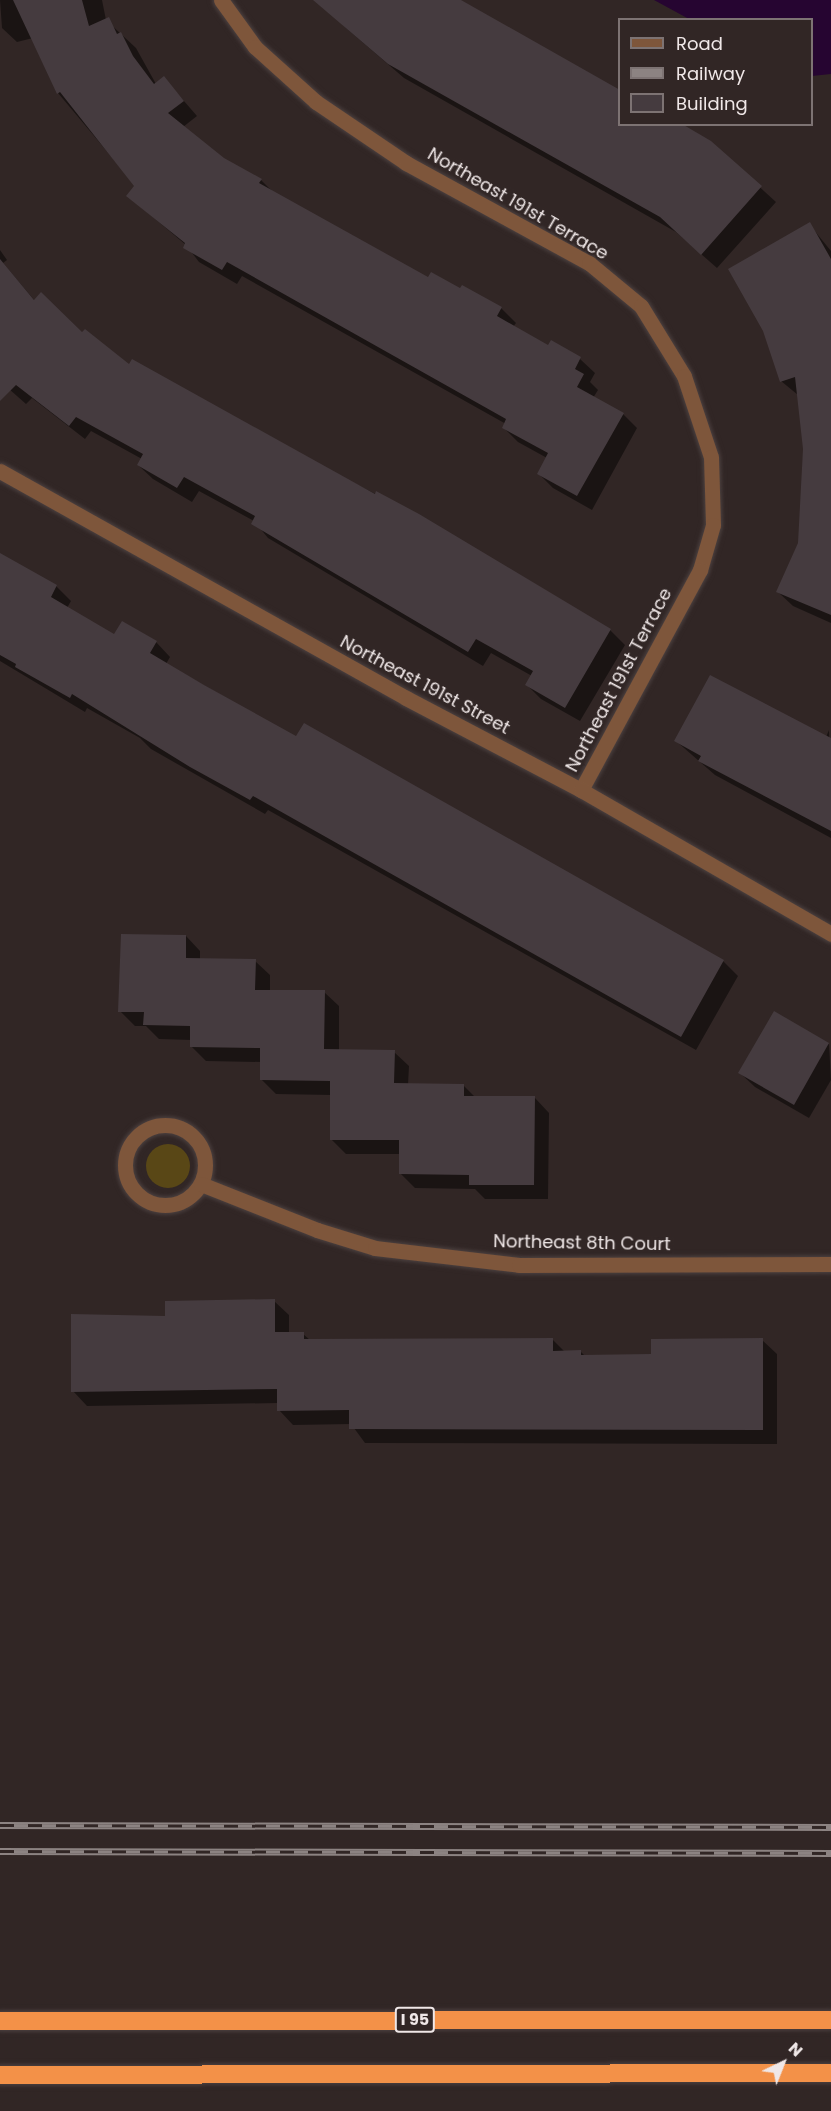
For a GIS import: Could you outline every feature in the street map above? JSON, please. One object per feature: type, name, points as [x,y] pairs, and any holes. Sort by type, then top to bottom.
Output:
[{"type":"highway","name":"I 95","points":[[0,2021],[831,2020]]},
{"type":"highway","points":[[0,2075],[831,2073]]},
{"type":"street","name":"Northeast 191st Terrace","points":[[221,0],[255,47],[316,102],[406,163],[589,263],[641,306],[684,376],[711,458],[713,525],[700,570],[582,790]]},
{"type":"street","name":"Northeast 191st Street","points":[[0,471],[406,698],[582,790],[831,934]]},
{"type":"street","points":[[177,1127],[190,1133],[205,1156],[201,1184],[183,1201],[159,1204],[147,1200],[133,1188],[126,1170],[130,1146],[150,1128],[177,1127]]},
{"type":"street","name":"Northeast 8th Court","points":[[201,1184],[317,1230],[375,1248],[519,1265],[831,1264]]},
{"type":"shaded area","points":[[654,0],[831,0],[831,74],[813,76],[813,18],[687,18]]},
{"type":"shaded area","points":[[168,1144],[183,1151],[190,1166],[183,1181],[168,1188],[153,1181],[146,1166],[153,1151]]},
{"type":"building","points":[[13,0],[82,0],[89,26],[109,17],[117,34],[121,32],[133,56],[154,84],[164,76],[184,101],[168,113],[224,158],[262,179],[259,183],[428,277],[431,272],[460,288],[462,285],[502,307],[497,316],[548,345],[551,340],[581,357],[575,369],[584,374],[577,387],[624,413],[577,496],[537,474],[548,453],[502,428],[506,419],[227,262],[222,270],[183,248],[185,243],[126,196],[134,186],[60,92],[57,94]]},
{"type":"building","points":[[313,0],[461,0],[618,89],[618,126],[685,126],[711,141],[762,186],[701,255],[660,217],[388,64]]},
{"type":"building","points":[[810,222],[831,259],[831,615],[776,592],[798,543],[803,449],[795,377],[780,382],[763,331],[728,269]]},
{"type":"building","points":[[0,259],[34,300],[41,292],[82,332],[85,329],[129,364],[132,359],[375,494],[376,491],[419,514],[611,629],[565,708],[525,685],[533,671],[476,639],[468,652],[251,524],[255,516],[184,477],[177,488],[137,465],[143,454],[76,417],[69,426],[16,385],[0,401]]},
{"type":"building","points":[[0,553],[57,585],[51,597],[114,634],[122,621],[157,641],[150,653],[204,685],[296,736],[304,723],[724,960],[681,1037],[253,796],[250,800],[190,767],[72,694],[70,698],[15,667],[16,664],[0,655]]},
{"type":"building","points":[[710,675],[831,738],[831,831],[698,761],[701,756],[674,741]]},
{"type":"building","points":[[121,934],[186,935],[186,958],[256,959],[255,990],[325,990],[324,1049],[395,1050],[394,1083],[464,1084],[464,1096],[535,1096],[534,1185],[469,1185],[469,1175],[399,1174],[399,1140],[330,1140],[330,1081],[260,1080],[260,1048],[190,1047],[190,1026],[143,1025],[144,1012],[118,1012]]},
{"type":"building","points":[[774,1011],[829,1043],[794,1105],[738,1073]]},
{"type":"building","points":[[275,1299],[275,1332],[304,1332],[304,1339],[553,1338],[553,1351],[581,1350],[581,1355],[651,1354],[651,1339],[763,1338],[763,1430],[349,1429],[349,1410],[277,1411],[277,1389],[71,1392],[71,1314],[165,1316],[165,1301]]},
{"type":"railway","points":[[0,1825],[831,1827]]},
{"type":"railway","points":[[0,1851],[831,1853]]}]
